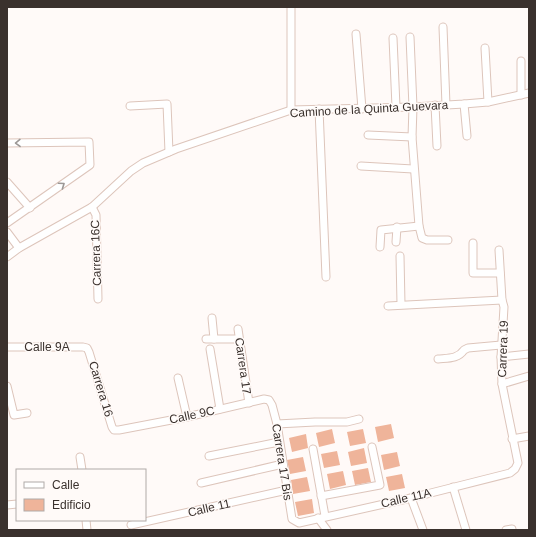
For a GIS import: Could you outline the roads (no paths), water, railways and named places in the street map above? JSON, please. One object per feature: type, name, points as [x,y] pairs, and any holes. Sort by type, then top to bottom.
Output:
[{"type":"street","points":[[290,110],[292,7]]},
{"type":"street","points":[[443,26],[446,105]]},
{"type":"street","points":[[356,34],[362,109]]},
{"type":"street","points":[[410,37],[414,108],[412,137],[419,226],[422,238],[427,240],[448,240]]},
{"type":"street","points":[[392,38],[396,107]]},
{"type":"street","points":[[485,48],[488,102]]},
{"type":"street","points":[[520,95],[521,61]]},
{"type":"street","name":"Camino de la Quinta Guevara","points":[[7,257],[19,248],[92,207],[131,171],[143,163],[290,110],[396,107],[414,108],[435,105],[488,102],[529,93]]},
{"type":"street","points":[[130,106],[167,104],[170,152]]},
{"type":"street","points":[[464,104],[467,136]]},
{"type":"street","points":[[435,105],[437,146]]},
{"type":"street","points":[[320,109],[326,277]]},
{"type":"street","points":[[368,135],[412,137]]},
{"type":"street","points":[[7,143],[89,142],[90,165],[7,223]]},
{"type":"street","points":[[361,166],[414,168]]},
{"type":"street","points":[[7,182],[30,208]]},
{"type":"street","name":"Carrera 16C","points":[[92,207],[96,215],[98,299]]},
{"type":"street","points":[[380,247],[381,230],[397,227],[419,226]]},
{"type":"street","points":[[396,242],[397,227]]},
{"type":"street","points":[[7,232],[19,248]]},
{"type":"street","points":[[473,243],[473,273],[500,273]]},
{"type":"street","name":"Carrera 19","points":[[499,250],[502,300],[504,307],[500,357],[502,384],[518,463],[515,470]]},
{"type":"street","points":[[400,256],[401,304]]},
{"type":"street","points":[[388,306],[401,304],[502,300]]},
{"type":"street","points":[[212,318],[214,339]]},
{"type":"street","name":"Carrera 17","points":[[238,329],[249,403]]},
{"type":"street","points":[[206,339],[239,339]]},
{"type":"street","points":[[438,359],[454,357],[461,354],[468,348],[501,345]]},
{"type":"street","name":"Calle 9A","points":[[7,347],[87,348]]},
{"type":"street","name":"Carrera 16","points":[[87,348],[114,430]]},
{"type":"street","points":[[210,349],[220,410]]},
{"type":"street","points":[[500,357],[529,354]]},
{"type":"street","points":[[502,384],[529,376]]},
{"type":"street","points":[[178,378],[187,417]]},
{"type":"street","points":[[7,386],[14,415],[27,414]]},
{"type":"street","name":"Calle 9C","points":[[114,430],[187,417],[264,399],[269,400]]},
{"type":"street","name":"Carrera 17 Bis","points":[[269,400],[272,405],[277,424],[292,519],[296,522]]},
{"type":"street","points":[[277,424],[347,422],[359,419]]},
{"type":"street","points":[[512,439],[529,436]]},
{"type":"street","points":[[209,456],[280,442]]},
{"type":"street","points":[[321,496],[380,486],[372,447]]},
{"type":"street","points":[[313,449],[321,496],[321,517],[327,530]]},
{"type":"street","points":[[80,457],[82,469]]},
{"type":"street","points":[[201,483],[283,464]]},
{"type":"street","name":"Calle 11A","points":[[296,522],[300,523],[321,517],[411,498],[510,473],[515,470]]},
{"type":"street","points":[[453,487],[466,530]]},
{"type":"street","name":"Calle 11","points":[[131,526],[287,490]]},
{"type":"street","points":[[411,498],[423,530]]}]
